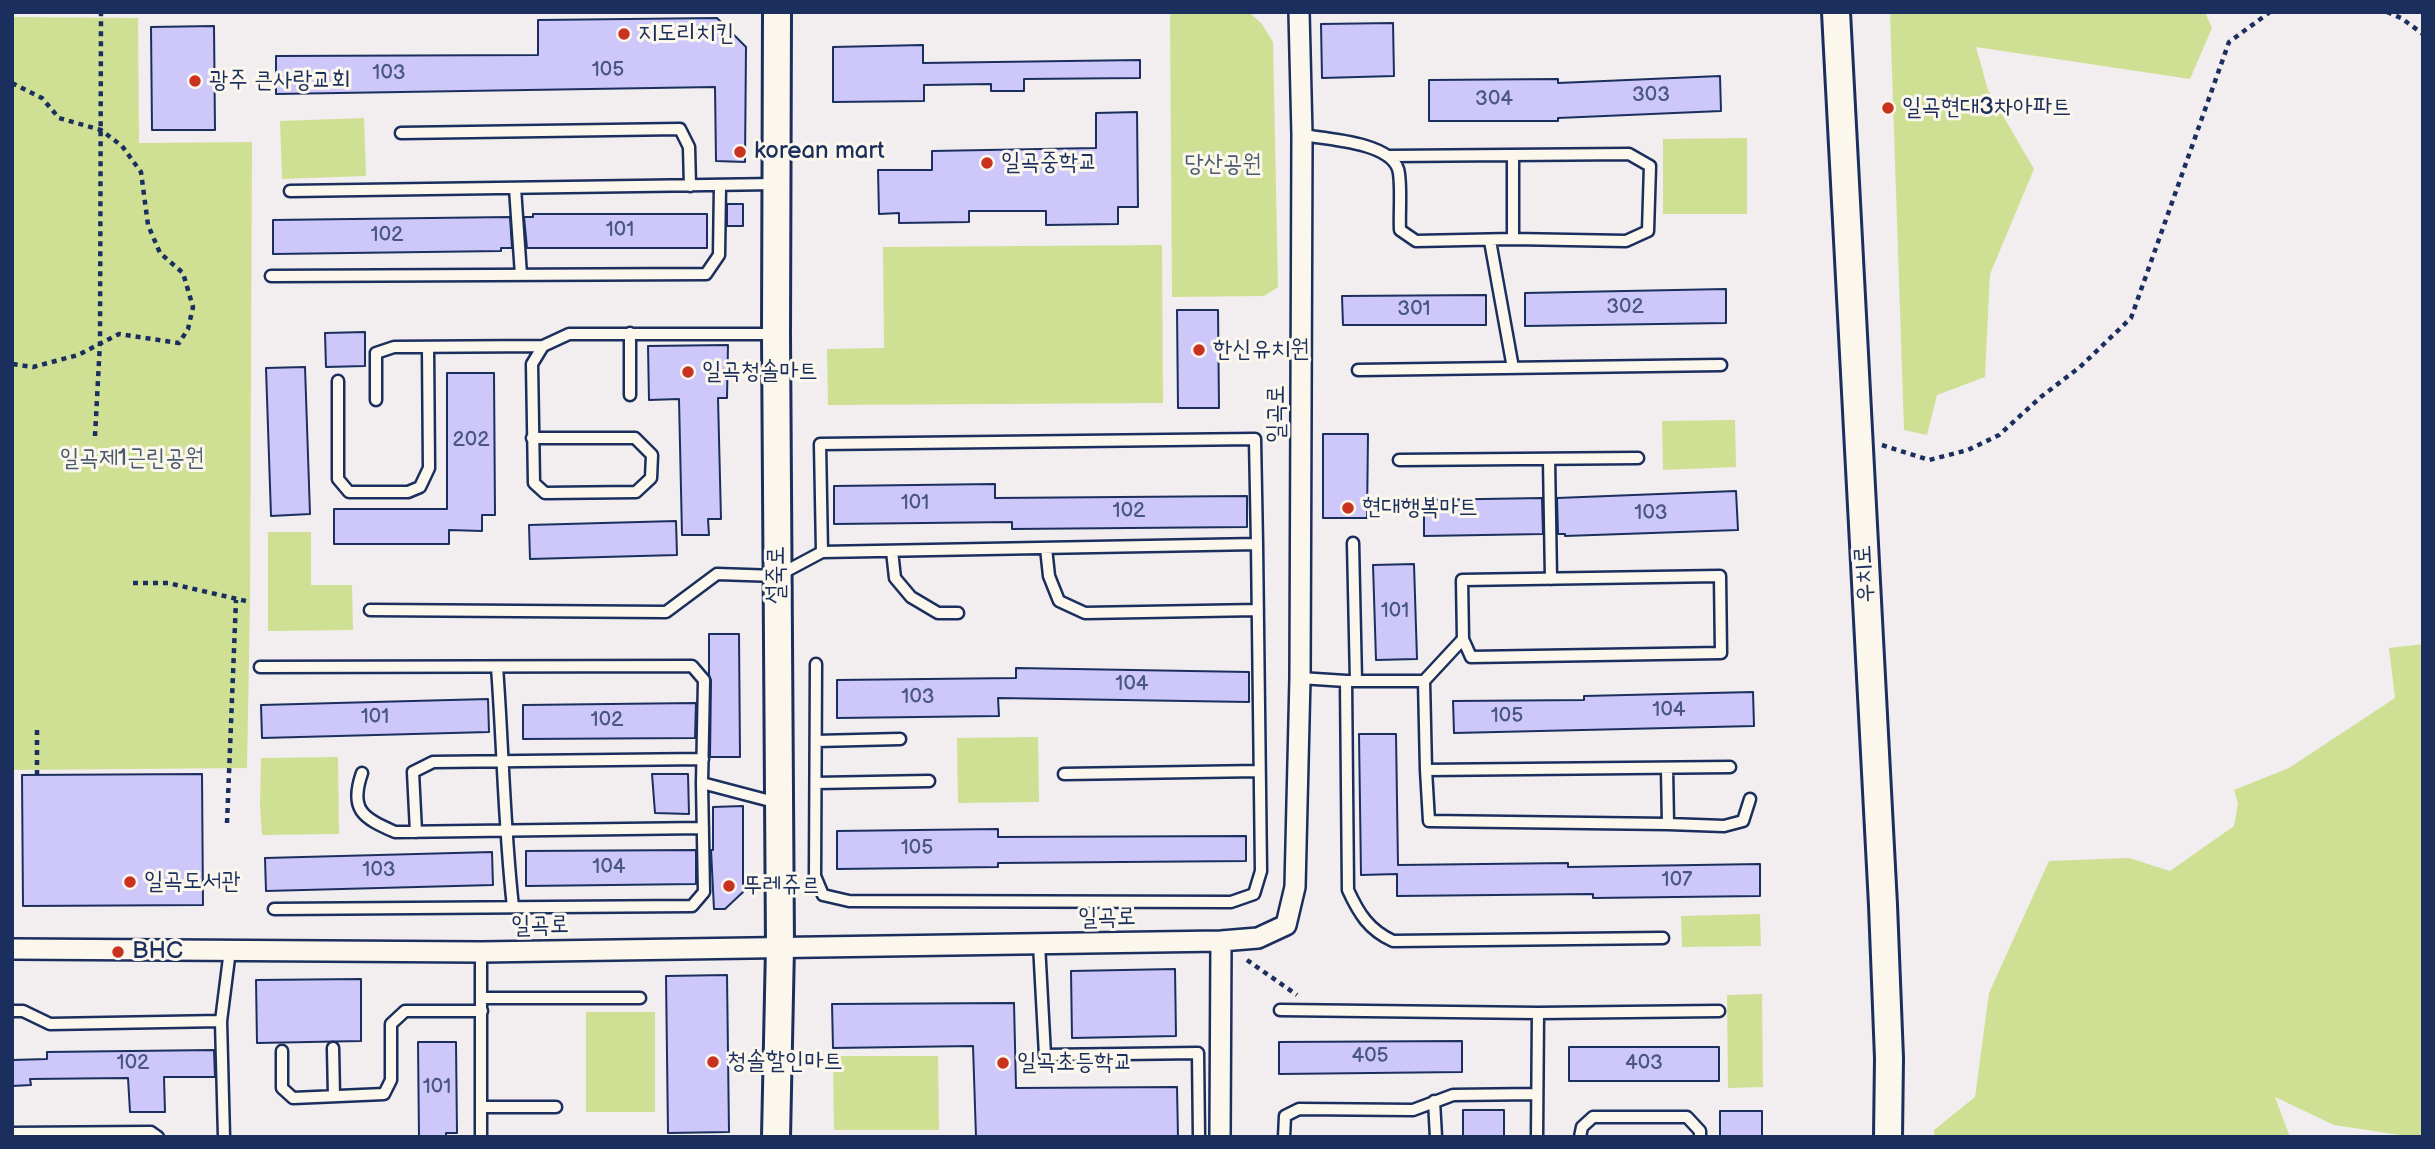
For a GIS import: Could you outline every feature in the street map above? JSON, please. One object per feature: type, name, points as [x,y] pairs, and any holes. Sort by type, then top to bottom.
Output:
[{"type":"main road","name":"설죽로","points":[[776,1137],[780,947],[777,12]]},
{"type":"main road","name":"우치로","points":[[1836,12],[1884,905],[1889,1058],[1888,1137]]},
{"type":"street","name":"일곡로","points":[[12,949],[481,951],[1221,941],[1258,938],[1286,925],[1295,887],[1300,678],[1302,135],[1299,12]]},
{"type":"street","points":[[1220,1137],[1221,941]]},
{"type":"lane","points":[[401,133],[680,129],[689,147],[690,186]]},
{"type":"lane","points":[[1302,135],[1372,147],[1390,156],[1629,154],[1650,166],[1648,231],[1626,241],[1416,241],[1400,230],[1399,169],[1390,156]]},
{"type":"lane","points":[[1513,155],[1513,239]]},
{"type":"lane","points":[[290,191],[777,183]]},
{"type":"lane","points":[[271,276],[706,274],[719,255],[720,186]]},
{"type":"lane","points":[[515,188],[522,275]]},
{"type":"lane","points":[[1490,241],[1513,368]]},
{"type":"lane","points":[[630,333],[630,395]]},
{"type":"lane","points":[[376,400],[376,353],[394,347],[543,346],[569,334],[776,334]]},
{"type":"lane","points":[[531,438],[635,438],[652,455],[651,478],[636,492],[545,493],[534,483],[531,438],[532,364],[543,346]]},
{"type":"lane","points":[[338,381],[338,479],[349,492],[408,492],[420,487],[429,468],[428,347]]},
{"type":"lane","points":[[1358,370],[1721,365]]},
{"type":"lane","points":[[816,664],[815,876],[823,895],[849,901],[1231,902],[1254,894],[1261,871],[1255,439],[820,444],[822,552]]},
{"type":"lane","points":[[1399,460],[1638,458]]},
{"type":"lane","points":[[1549,459],[1551,579]]},
{"type":"lane","points":[[1353,543],[1348,890],[1359,915],[1378,934],[1393,942],[1663,938]]},
{"type":"lane","points":[[370,610],[666,612],[717,574],[777,576],[822,552],[1257,544]]},
{"type":"lane","points":[[1046,548],[1049,576],[1059,601],[1085,612],[1258,610]]},
{"type":"lane","points":[[892,551],[895,578],[911,597],[937,613],[958,613]]},
{"type":"lane","points":[[1720,576],[1721,653],[1471,657],[1463,639],[1462,580],[1720,576]]},
{"type":"lane","points":[[1463,639],[1424,681],[1429,821],[1724,826],[1743,821],[1750,799]]},
{"type":"lane","points":[[260,667],[692,666],[704,680],[704,892],[692,906],[274,909]]},
{"type":"lane","points":[[497,667],[504,763],[505,832],[513,907]]},
{"type":"lane","points":[[1300,678],[1424,681]]},
{"type":"lane","points":[[816,741],[900,739]]},
{"type":"lane","points":[[416,832],[414,772],[433,762],[703,759]]},
{"type":"lane","points":[[1426,770],[1730,767]]},
{"type":"lane","points":[[1667,768],[1668,824]]},
{"type":"lane","points":[[1065,774],[1259,771]]},
{"type":"lane","points":[[362,773],[356,791],[361,810],[369,821],[395,832],[703,828]]},
{"type":"lane","points":[[816,783],[929,781]]},
{"type":"lane","points":[[702,783],[779,803]]},
{"type":"lane","points":[[1039,944],[1045,1055],[1198,1053],[1199,1137]]},
{"type":"lane","points":[[224,1137],[221,1021],[230,949]]},
{"type":"lane","points":[[481,951],[481,1137]]},
{"type":"lane","points":[[482,998],[640,998]]},
{"type":"lane","points":[[1280,1010],[1538,1013],[1719,1011]]},
{"type":"lane","points":[[12,1011],[23,1011],[50,1024],[221,1021]]},
{"type":"lane","points":[[282,1051],[282,1088],[293,1098],[384,1094],[391,1080],[391,1024],[405,1011],[482,1011]]},
{"type":"lane","points":[[1537,1137],[1538,1013]]},
{"type":"lane","points":[[333,1048],[334,1096]]},
{"type":"lane","points":[[1284,1137],[1285,1116],[1300,1109],[1413,1110],[1453,1095],[1537,1094]]},
{"type":"lane","points":[[1434,1101],[1436,1137]]},
{"type":"lane","points":[[482,1107],[556,1107]]},
{"type":"lane","points":[[1580,1137],[1582,1127],[1593,1116],[1687,1118],[1700,1131],[1700,1137]]},
{"type":"lane","points":[[12,1133],[151,1132],[158,1137]]},
{"type":"path","points":[[95,436],[100,342],[101,12]]},
{"type":"path","points":[[1858,437],[1929,460],[1968,450],[1999,435],[2042,396],[2080,367],[2131,318],[2229,42],[2270,12]]},
{"type":"path","points":[[2387,12],[2401,18],[2423,34]]},
{"type":"path","points":[[12,83],[42,98],[59,118],[101,130],[122,146],[141,172],[148,225],[160,253],[183,273],[193,307],[188,329],[179,343],[119,334],[78,355],[33,367],[12,364]]},
{"type":"path","points":[[133,583],[168,583],[250,602]]},
{"type":"path","points":[[227,822],[236,600]]},
{"type":"path","points":[[37,730],[37,775]]},
{"type":"path","points":[[1221,941],[1317,1010]]},
{"type":"green space","name":"당산공원","points":[[1170,12],[1249,12],[1262,24],[1273,42],[1278,287],[1264,296],[1172,297]]},
{"type":"green space","points":[[1890,12],[2205,12],[2212,28],[2190,79],[1976,47],[1988,90],[2034,169],[1990,274],[1985,377],[1937,395],[1927,435],[1904,430]]},
{"type":"green space","name":"일곡제1근린공원","points":[[12,17],[138,18],[139,143],[252,142],[247,768],[12,770]]},
{"type":"green space","points":[[364,118],[366,176],[282,179],[280,121]]},
{"type":"green space","points":[[1747,138],[1747,214],[1663,214],[1663,139]]},
{"type":"green space","points":[[1162,245],[1163,403],[828,405],[827,349],[884,348],[883,247]]},
{"type":"green space","points":[[1735,420],[1736,467],[1663,470],[1662,421]]},
{"type":"green space","points":[[268,532],[311,532],[311,585],[352,585],[353,630],[268,631]]},
{"type":"green space","points":[[2423,644],[2423,1136],[2334,1125],[2275,1097],[2290,1137],[1934,1137],[1934,1130],[1975,1097],[1989,993],[2049,861],[2129,858],[2170,871],[2234,826],[2238,804],[2234,790],[2289,768],[2395,698],[2389,648]]},
{"type":"green space","points":[[1038,737],[1039,802],[958,803],[957,738]]},
{"type":"green space","points":[[338,757],[339,834],[262,835],[261,758]]},
{"type":"green space","points":[[1760,914],[1761,946],[1682,947],[1681,916]]},
{"type":"green space","points":[[1762,994],[1763,1087],[1728,1088],[1727,995]]},
{"type":"green space","points":[[586,1012],[655,1012],[655,1112],[586,1112]]},
{"type":"green space","points":[[833,1056],[938,1056],[939,1130],[834,1130]]},
{"type":"building","points":[[717,18],[746,47],[745,162],[716,161],[715,87],[276,94],[276,56],[538,55],[538,20]]},
{"type":"building","points":[[1393,23],[1394,76],[1322,78],[1321,24]]},
{"type":"building","points":[[214,26],[215,130],[152,130],[151,27]]},
{"type":"building","points":[[923,45],[923,63],[1140,60],[1140,78],[1024,79],[1024,91],[991,91],[991,84],[924,85],[924,101],[833,102],[833,47]]},
{"type":"building","points":[[1720,76],[1721,111],[1558,118],[1558,121],[1429,121],[1429,80],[1558,79],[1558,83]]},
{"type":"building","points":[[1137,112],[1138,207],[1118,207],[1118,224],[1046,225],[1046,211],[969,211],[969,222],[899,223],[899,213],[879,214],[878,170],[932,170],[932,151],[1096,148],[1096,113]]},
{"type":"building","points":[[727,204],[743,204],[743,226],[727,226]]},
{"type":"building","points":[[533,214],[707,214],[707,248],[527,248],[524,217],[533,217]]},
{"type":"building","points":[[510,217],[512,248],[501,248],[501,251],[273,254],[273,220]]},
{"type":"building","points":[[1726,289],[1726,323],[1525,326],[1525,293]]},
{"type":"building","points":[[1486,295],[1486,325],[1343,325],[1342,296]]},
{"type":"building","points":[[1177,310],[1218,310],[1219,408],[1178,408]]},
{"type":"building","points":[[365,332],[365,366],[326,367],[325,333]]},
{"type":"building","points":[[728,345],[727,398],[718,398],[721,519],[708,519],[709,535],[682,535],[679,399],[649,400],[648,346]]},
{"type":"building","points":[[305,367],[310,514],[271,516],[266,368]]},
{"type":"building","points":[[447,373],[494,373],[495,515],[482,515],[482,531],[449,530],[449,544],[334,544],[334,509],[447,509]]},
{"type":"building","points":[[1323,434],[1368,434],[1367,518],[1323,518]]},
{"type":"building","points":[[995,484],[995,498],[1247,496],[1247,527],[1012,529],[1012,522],[834,524],[834,486]]},
{"type":"building","points":[[1736,491],[1738,530],[1565,536],[1558,534],[1557,498]]},
{"type":"building","points":[[1542,498],[1543,534],[1424,536],[1424,500]]},
{"type":"building","points":[[676,521],[677,555],[530,559],[529,525]]},
{"type":"building","points":[[1414,564],[1417,659],[1376,660],[1373,565]]},
{"type":"building","points":[[709,634],[739,634],[740,757],[710,757]]},
{"type":"building","points":[[1016,668],[1249,672],[1249,702],[998,698],[999,716],[837,718],[837,680],[1016,678]]},
{"type":"building","points":[[1753,692],[1754,726],[1454,733],[1453,701],[1584,700],[1584,696]]},
{"type":"building","points":[[488,699],[489,732],[262,738],[261,705]]},
{"type":"building","points":[[696,703],[695,738],[523,739],[523,705]]},
{"type":"building","points":[[1359,734],[1396,734],[1398,865],[1568,863],[1568,867],[1760,864],[1760,896],[1397,896],[1397,874],[1361,875]]},
{"type":"building","points":[[202,774],[203,905],[23,906],[22,775]]},
{"type":"building","points":[[652,774],[688,774],[689,814],[655,813]]},
{"type":"building","points":[[743,806],[743,892],[725,909],[714,909],[711,850],[713,807]]},
{"type":"building","points":[[998,829],[998,837],[1246,836],[1246,861],[998,863],[998,867],[837,869],[837,831]]},
{"type":"building","points":[[696,850],[696,884],[526,886],[526,851]]},
{"type":"building","points":[[492,852],[493,885],[266,891],[265,858]]},
{"type":"building","points":[[1175,969],[1176,1036],[1072,1038],[1071,971]]},
{"type":"building","points":[[727,975],[729,1132],[668,1133],[666,976]]},
{"type":"building","points":[[361,979],[361,1041],[257,1043],[256,980]]},
{"type":"building","points":[[1014,1003],[1016,1088],[1177,1087],[1178,1137],[976,1137],[973,1046],[833,1048],[832,1004]]},
{"type":"building","points":[[1462,1041],[1462,1072],[1279,1074],[1279,1042]]},
{"type":"building","points":[[418,1042],[456,1042],[457,1133],[446,1133],[446,1137],[419,1137]]},
{"type":"building","points":[[1569,1047],[1719,1047],[1719,1081],[1569,1081]]},
{"type":"building","points":[[214,1050],[215,1077],[164,1077],[165,1112],[130,1112],[128,1078],[30,1079],[31,1085],[12,1086],[12,1060],[47,1059],[47,1052]]},
{"type":"building","points":[[1463,1110],[1504,1110],[1504,1137],[1463,1137]]},
{"type":"building","points":[[1720,1111],[1762,1111],[1762,1137],[1720,1137]]},
{"type":"place","name":"지도리치킨","points":[[624,34]]},
{"type":"place","name":"광주 큰사랑교회","points":[[195,81]]},
{"type":"place","name":"일곡현대3차아파트","points":[[1888,108]]},
{"type":"place","name":"korean mart","points":[[740,152]]},
{"type":"place","name":"일곡중학교","points":[[987,163]]},
{"type":"place","name":"한신유치원","points":[[1199,350]]},
{"type":"place","name":"일곡청솔마트","points":[[688,372]]},
{"type":"place","name":"현대행복마트","points":[[1348,508]]},
{"type":"place","name":"일곡도서관","points":[[130,882]]},
{"type":"place","name":"뚜레쥬르","points":[[729,886]]},
{"type":"place","name":"BHC","points":[[118,952]]},
{"type":"place","name":"청솔할인마트","points":[[713,1062]]},
{"type":"place","name":"일곡초등학교","points":[[1003,1063]]}]
